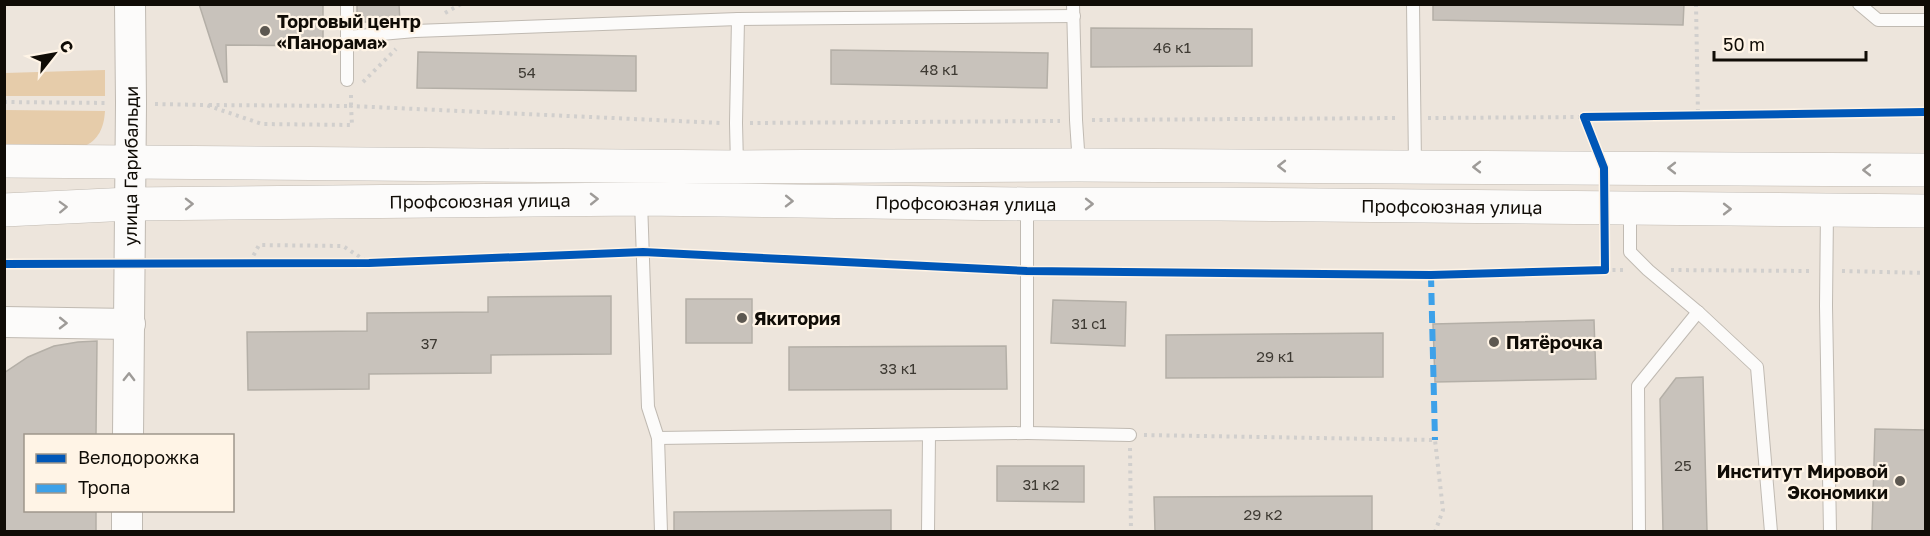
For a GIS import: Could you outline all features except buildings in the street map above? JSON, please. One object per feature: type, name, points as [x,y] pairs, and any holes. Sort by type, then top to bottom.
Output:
[{"type":"main road","name":"Профсоюзная улица","points":[[4,160],[737,167],[1079,165],[1926,170]]},
{"type":"main road","name":"Профсоюзная улица","points":[[4,210],[130,204],[641,199],[1926,211]]},
{"type":"street","name":"улица Гарибальди","points":[[128,434],[130,4]]},
{"type":"street","points":[[4,322],[130,324]]},
{"type":"street","points":[[127,512],[127,531]]},
{"type":"lane","points":[[347,4],[347,80]]},
{"type":"lane","points":[[1413,4],[1414,166]]},
{"type":"lane","points":[[1859,4],[1878,20],[1926,20]]},
{"type":"lane","points":[[347,37],[415,31],[738,19],[1074,10],[1079,165]]},
{"type":"lane","points":[[737,167],[735,123],[738,19]]},
{"type":"lane","points":[[641,199],[648,407],[658,438],[661,531]]},
{"type":"lane","points":[[1027,204],[1027,433]]},
{"type":"lane","points":[[1630,208],[1630,252],[1757,367],[1771,531]]},
{"type":"lane","points":[[1827,210],[1830,531]]},
{"type":"lane","points":[[1639,531],[1638,386],[1698,312]]},
{"type":"lane","points":[[658,438],[1027,433],[1130,435]]},
{"type":"lane","points":[[928,531],[929,435]]},
{"type":"path","points":[[1696,4],[1698,115]]},
{"type":"path","points":[[206,105],[262,124],[351,125],[350,94]]},
{"type":"path","points":[[4,102],[91,103]]},
{"type":"path","points":[[152,104],[351,106],[735,123],[1584,117]]},
{"type":"path","points":[[250,262],[259,245],[300,245],[343,246],[369,263]]},
{"type":"path","points":[[1605,270],[1926,273]]},
{"type":"path","points":[[1131,531],[1130,435],[1435,440],[1443,510],[1435,531]]},
{"type":"shaded area","points":[[105,70],[105,96],[5,96],[5,73]]},
{"type":"shaded area","points":[[4,110],[105,111],[100,132],[93,141],[83,147],[6,145],[4,144]]},
{"type":"marked path","points":[[1431,275],[1435,440]]},
{"type":"cycle path","points":[[4,264],[369,263],[643,252],[1027,271],[1431,275],[1605,270],[1604,168],[1584,117],[1926,112]]},
{"type":"place","name":"Торговый центр «Панорама»","points":[[265,31]]},
{"type":"place","name":"Якитория","points":[[742,318]]},
{"type":"place","name":"Пятёрочка","points":[[1494,342]]},
{"type":"place","name":"Институт Мировой Экономики","points":[[1900,481]]}]
